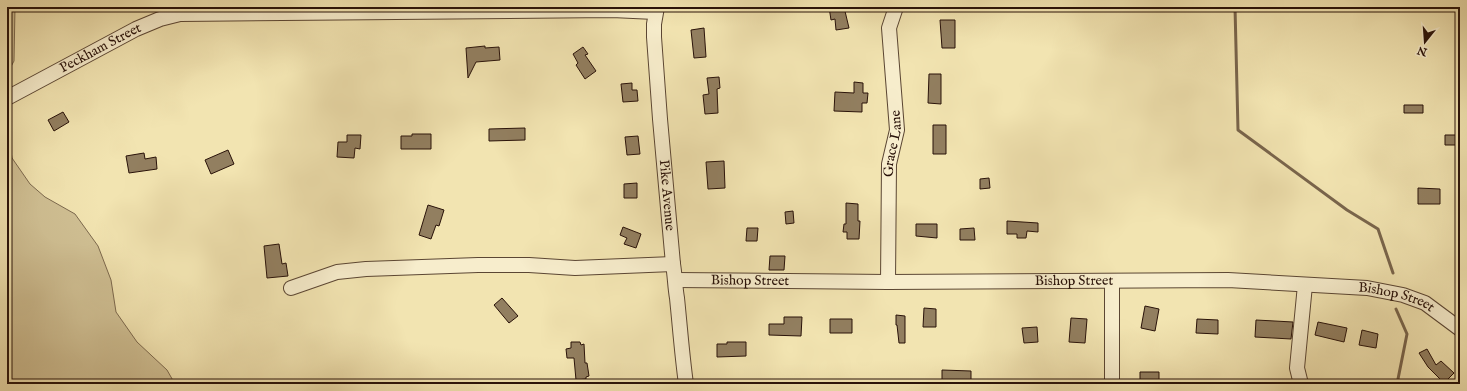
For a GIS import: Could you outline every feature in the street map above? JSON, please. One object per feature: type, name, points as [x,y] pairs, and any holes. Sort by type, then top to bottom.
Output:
[{"type":"street","name":"Grace Lane","points":[[888,282],[889,164],[897,130],[889,28],[896,7]]},
{"type":"street","name":"Peckham Street","points":[[7,98],[136,28],[160,19],[180,14],[654,9]]},
{"type":"street","name":"Pike Avenue","points":[[654,9],[660,119],[673,264],[676,280],[686,384]]},
{"type":"street","points":[[291,288],[337,272],[366,269],[478,265],[529,265],[575,268],[673,264]]},
{"type":"street","name":"Bishop Street","points":[[676,280],[888,282],[1228,280],[1367,288],[1403,295],[1425,303],[1460,329]]},
{"type":"street","points":[[1112,281],[1112,384]]},
{"type":"street","points":[[1301,384],[1297,368],[1299,333],[1305,285]]},
{"type":"shaded area","points":[[7,7],[15,7],[14,61],[7,74]]},
{"type":"shaded area","points":[[7,126],[12,158],[30,184],[45,197],[75,214],[98,246],[111,280],[116,312],[137,342],[167,370],[175,384],[7,384]]},
{"type":"building","points":[[829,7],[844,7],[849,28],[836,30],[835,19],[831,20]]},
{"type":"building","points":[[940,20],[955,20],[955,48],[942,48]]},
{"type":"building","points":[[704,28],[706,57],[694,58],[691,30]]},
{"type":"building","points":[[485,46],[485,48],[499,47],[500,60],[476,62],[468,78],[466,48]]},
{"type":"building","points":[[583,47],[588,54],[585,55],[596,71],[585,79],[576,65],[578,63],[573,54]]},
{"type":"building","points":[[929,74],[941,74],[941,104],[928,103]]},
{"type":"building","points":[[719,77],[720,88],[717,89],[718,113],[705,114],[703,95],[709,94],[707,78]]},
{"type":"building","points":[[854,82],[863,83],[863,93],[868,93],[867,103],[862,103],[862,112],[834,111],[835,92],[854,93]]},
{"type":"building","points":[[632,83],[632,90],[637,90],[638,101],[623,102],[621,84]]},
{"type":"building","points":[[1404,105],[1423,105],[1423,113],[1404,113]]},
{"type":"building","points":[[63,112],[69,122],[54,131],[48,120]]},
{"type":"building","points":[[933,125],[946,125],[946,154],[933,154]]},
{"type":"building","points":[[525,128],[525,140],[489,141],[489,129]]},
{"type":"building","points":[[412,134],[431,134],[431,149],[401,149],[401,136],[412,136]]},
{"type":"building","points":[[347,135],[361,135],[360,149],[355,148],[354,158],[337,157],[338,142],[347,142]]},
{"type":"building","points":[[1445,135],[1460,135],[1460,145],[1445,145]]},
{"type":"building","points":[[638,136],[640,154],[627,155],[625,137]]},
{"type":"building","points":[[228,150],[234,164],[211,174],[205,160]]},
{"type":"building","points":[[144,153],[145,159],[156,157],[157,169],[129,173],[126,156]]},
{"type":"building","points":[[724,161],[725,188],[708,189],[706,162]]},
{"type":"building","points":[[989,178],[990,188],[980,189],[980,179]]},
{"type":"building","points":[[637,183],[637,198],[624,198],[624,184]]},
{"type":"building","points":[[1418,188],[1440,189],[1440,204],[1418,204]]},
{"type":"building","points":[[846,203],[858,204],[858,221],[860,221],[859,239],[847,239],[847,232],[843,232],[844,224],[846,224]]},
{"type":"building","points":[[428,205],[444,210],[439,226],[436,225],[431,239],[419,235]]},
{"type":"building","points":[[793,211],[794,223],[786,224],[785,212]]},
{"type":"building","points":[[1007,221],[1038,223],[1038,232],[1027,231],[1026,238],[1017,238],[1017,234],[1007,234]]},
{"type":"building","points":[[916,224],[937,224],[937,238],[916,236]]},
{"type":"building","points":[[623,227],[641,234],[636,248],[624,244],[627,238],[620,235]]},
{"type":"building","points":[[747,228],[758,228],[757,241],[746,241]]},
{"type":"building","points":[[974,228],[975,240],[960,240],[960,229]]},
{"type":"building","points":[[279,244],[282,264],[286,263],[288,276],[267,278],[264,246]]},
{"type":"building","points":[[770,256],[785,256],[784,270],[769,270]]},
{"type":"building","points":[[502,298],[518,316],[509,323],[494,305]]},
{"type":"building","points":[[1145,306],[1159,309],[1155,331],[1141,328]]},
{"type":"building","points":[[924,308],[936,309],[936,327],[923,327]]},
{"type":"building","points":[[896,315],[905,316],[905,343],[899,343]]},
{"type":"building","points":[[784,317],[802,317],[801,336],[769,335],[769,324],[784,324]]},
{"type":"building","points":[[1071,318],[1087,319],[1085,343],[1069,342]]},
{"type":"building","points":[[830,319],[852,319],[852,333],[830,333]]},
{"type":"building","points":[[1197,319],[1218,320],[1218,334],[1196,333]]},
{"type":"building","points":[[1256,320],[1293,322],[1291,339],[1255,337]]},
{"type":"building","points":[[1318,322],[1347,328],[1344,342],[1315,335]]},
{"type":"building","points":[[1037,327],[1038,342],[1024,343],[1022,328]]},
{"type":"building","points":[[1362,330],[1378,334],[1376,348],[1359,345]]},
{"type":"building","points":[[571,342],[580,342],[581,345],[584,344],[585,363],[587,363],[589,376],[586,377],[586,379],[576,380],[574,358],[567,358],[566,349],[571,348]]},
{"type":"building","points":[[727,342],[746,342],[746,356],[717,357],[717,344],[727,344]]},
{"type":"building","points":[[1427,349],[1436,365],[1441,361],[1454,373],[1444,383],[1428,367],[1419,353]]},
{"type":"building","points":[[942,370],[971,371],[971,384],[942,384]]},
{"type":"building","points":[[1140,372],[1159,372],[1159,384],[1140,384]]},
{"type":"waterway","points":[[1235,7],[1238,130],[1347,210],[1378,229],[1393,273]]},
{"type":"waterway","points":[[1396,309],[1407,334],[1397,384]]}]
